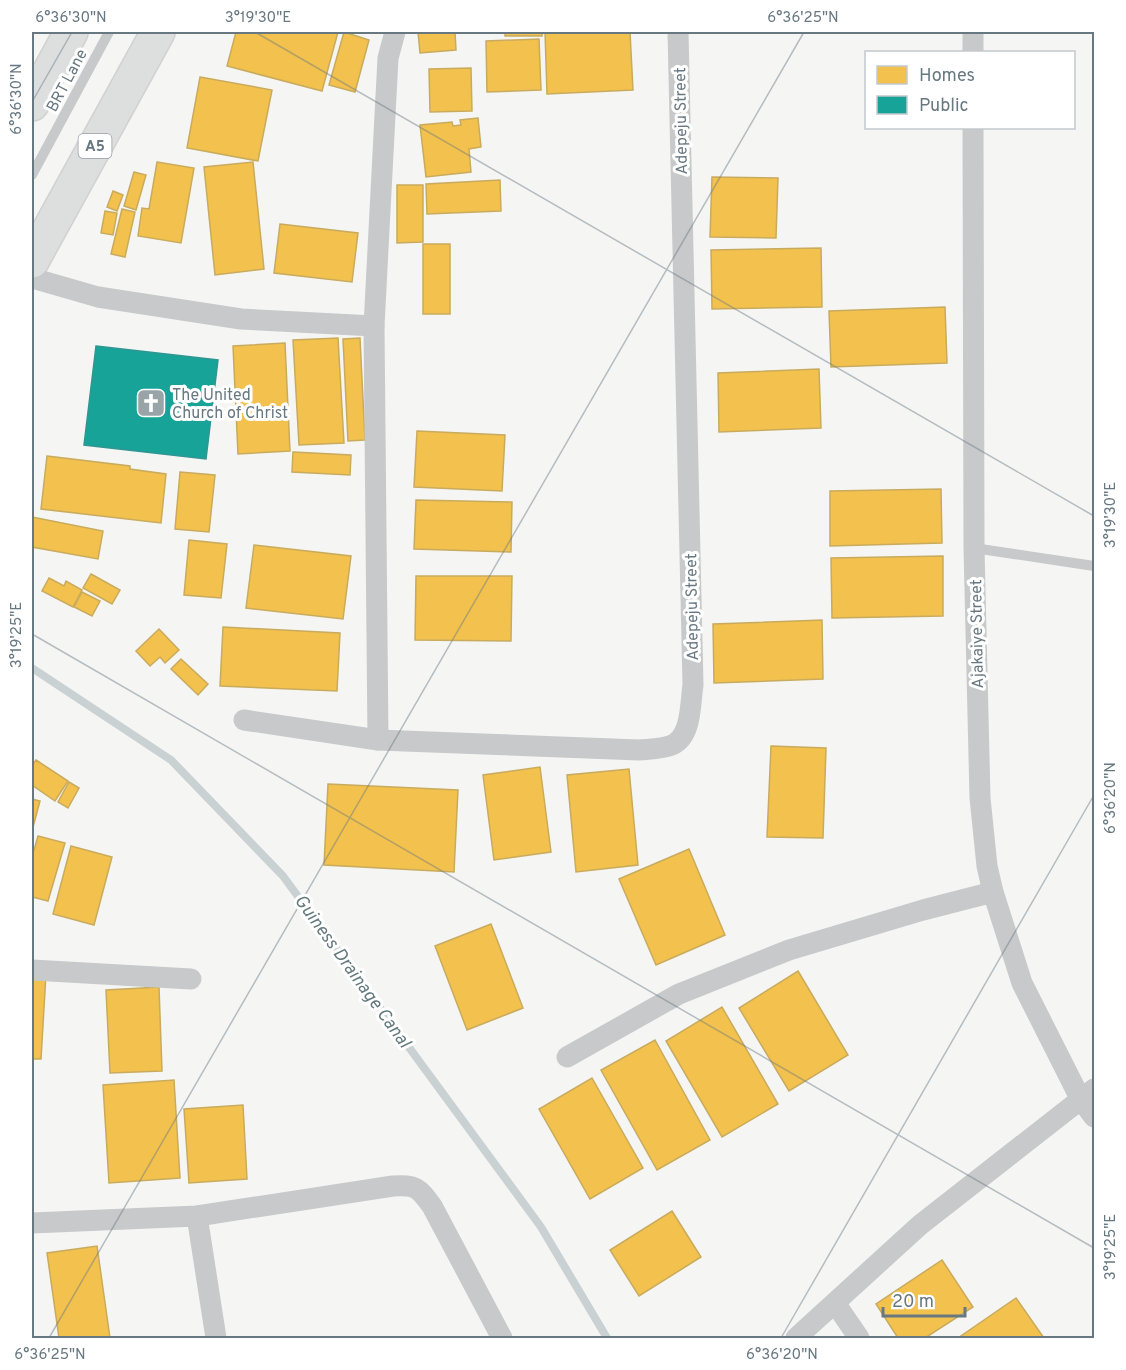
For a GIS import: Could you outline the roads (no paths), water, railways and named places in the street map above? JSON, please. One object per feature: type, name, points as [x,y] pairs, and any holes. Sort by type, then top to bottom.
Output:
[{"type":"highway","points":[[32,104],[71,32]]},
{"type":"highway","name":"A5","points":[[32,261],[158,32]]},
{"type":"street","points":[[378,740],[374,326],[388,58],[395,32]]},
{"type":"street","name":"Adepeju Street","points":[[244,720],[378,740],[639,750],[671,746],[680,740],[687,729],[693,685],[678,32]]},
{"type":"street","points":[[973,32],[973,51]]},
{"type":"street","name":"Ajakaiye Street","points":[[973,129],[974,548],[980,798],[987,866],[1022,983],[1088,1093],[1095,1117]]},
{"type":"street","points":[[32,278],[98,297],[241,319],[374,326]]},
{"type":"street","points":[[567,1057],[679,994],[789,950],[922,910],[993,892]]},
{"type":"street","points":[[32,970],[191,979]]},
{"type":"street","points":[[796,1338],[920,1225],[1088,1093]]},
{"type":"street","points":[[32,1223],[197,1215],[412,1185],[420,1190],[432,1206],[502,1338]]},
{"type":"street","points":[[197,1215],[216,1338]]},
{"type":"street","points":[[835,1303],[859,1338]]},
{"type":"lane","name":"BRT Lane","points":[[32,175],[109,32]]},
{"type":"lane","points":[[974,548],[1095,566]]},
{"type":"waterway","name":"Guiness Drainage Canal","points":[[32,668],[171,760],[283,876],[541,1227],[607,1338]]},
{"type":"place","name":"The United Church of Christ","points":[[151,403]]}]
